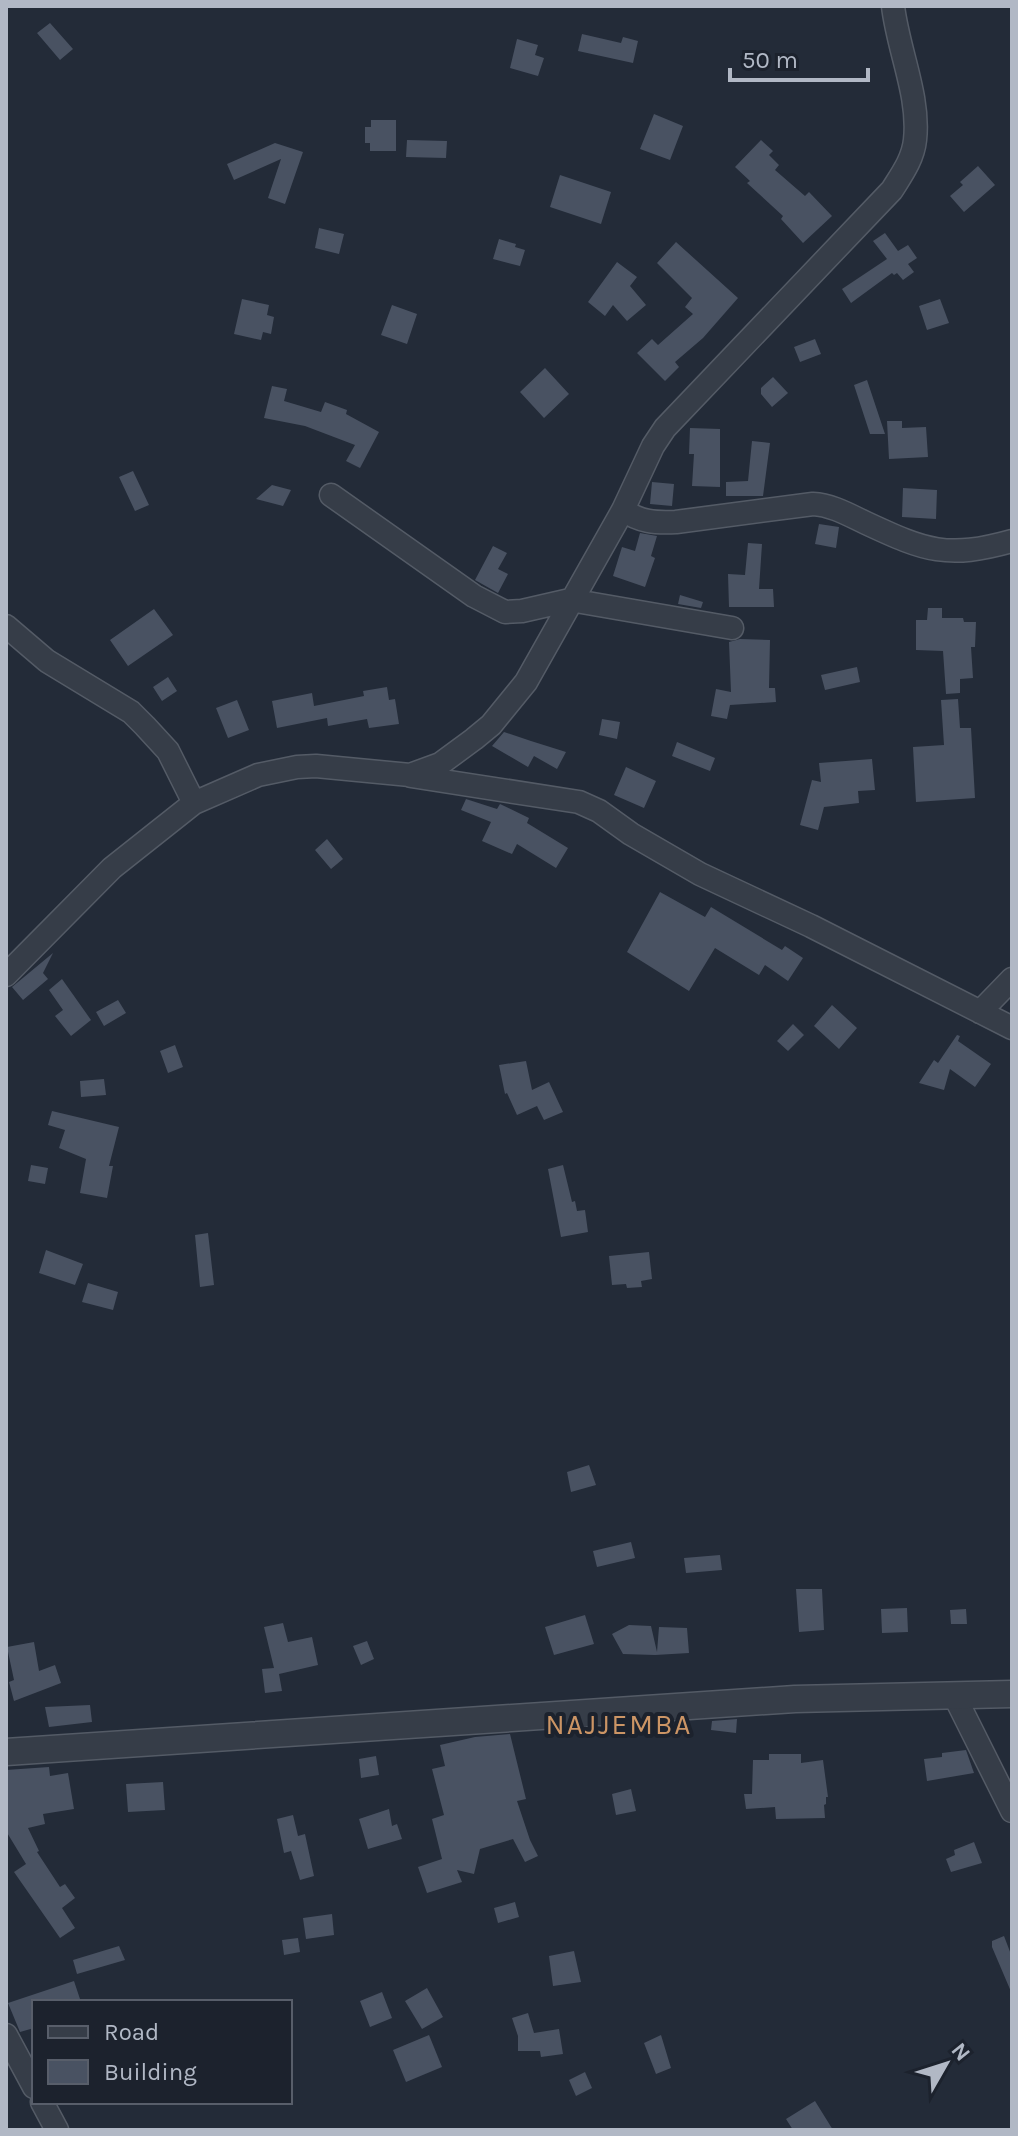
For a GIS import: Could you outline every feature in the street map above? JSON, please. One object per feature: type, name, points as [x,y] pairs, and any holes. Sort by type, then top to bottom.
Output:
[{"type":"street","points":[[410,775],[440,764],[491,725],[526,682],[623,510],[653,446],[677,413],[892,190],[908,166],[915,142],[915,112],[896,33],[893,6]]},
{"type":"street","points":[[331,495],[491,606],[505,612],[570,600],[732,628]]},
{"type":"street","points":[[623,510],[636,519],[654,523],[813,504],[833,508],[915,546],[945,552],[968,552],[1012,541]]},
{"type":"street","points":[[6,626],[47,661],[131,712],[168,751],[194,803]]},
{"type":"street","points":[[6,975],[112,868],[194,803],[258,775],[316,766],[410,775],[579,802],[599,811],[631,834],[700,874],[811,926],[1012,1028]]},
{"type":"street","points":[[980,1012],[1012,979]]},
{"type":"street","points":[[6,1752],[795,1699],[1012,1694]]},
{"type":"street","points":[[954,1695],[1012,1811]]},
{"type":"street","points":[[6,2035],[32,2083]]},
{"type":"street","points":[[43,2104],[57,2130]]},
{"type":"building","points":[[50,23],[73,49],[60,60],[37,33]]},
{"type":"building","points":[[582,34],[621,43],[623,37],[638,41],[633,63],[578,51]]},
{"type":"building","points":[[517,39],[538,45],[535,55],[544,58],[538,76],[510,68]]},
{"type":"building","points":[[654,114],[683,126],[670,160],[640,149]]},
{"type":"building","points":[[371,120],[396,120],[396,151],[370,151],[370,143],[365,143],[365,127],[371,127]]},
{"type":"building","points":[[407,140],[447,141],[446,158],[406,157]]},
{"type":"building","points":[[761,140],[773,151],[769,155],[779,165],[775,170],[805,196],[809,192],[832,216],[803,243],[781,219],[783,216],[747,183],[750,181],[735,167]]},
{"type":"building","points":[[275,143],[303,152],[285,204],[268,198],[281,159],[234,180],[227,164]]},
{"type":"building","points":[[978,166],[995,185],[964,212],[950,196]]},
{"type":"building","points":[[560,175],[611,192],[601,224],[550,207]]},
{"type":"building","points":[[319,228],[344,234],[339,254],[315,248]]},
{"type":"building","points":[[885,233],[898,251],[908,245],[917,258],[908,264],[914,272],[903,280],[897,273],[892,273],[851,303],[842,289],[887,259],[873,241]]},
{"type":"building","points":[[499,239],[525,250],[520,266],[493,259]]},
{"type":"building","points":[[676,242],[738,298],[703,338],[675,362],[679,367],[665,381],[637,353],[652,339],[658,345],[693,314],[685,307],[692,298],[657,263]]},
{"type":"building","points":[[617,262],[637,277],[630,286],[646,305],[627,321],[613,305],[605,316],[588,302]]},
{"type":"building","points":[[242,299],[269,305],[267,315],[274,317],[271,334],[263,332],[261,340],[234,334]]},
{"type":"building","points":[[940,299],[949,323],[927,330],[919,306]]},
{"type":"building","points":[[392,305],[417,314],[407,344],[381,335]]},
{"type":"building","points":[[815,339],[821,354],[800,362],[794,347]]},
{"type":"building","points":[[545,368],[569,394],[544,418],[520,392]]},
{"type":"building","points":[[773,377],[788,393],[772,407],[761,394],[761,388]]},
{"type":"building","points":[[867,380],[885,434],[870,434],[854,385]]},
{"type":"building","points":[[272,386],[287,389],[284,401],[321,412],[325,402],[347,410],[346,414],[379,432],[360,468],[346,461],[355,445],[305,426],[264,418]]},
{"type":"building","points":[[887,421],[902,421],[902,428],[926,427],[928,457],[889,459]]},
{"type":"building","points":[[690,428],[720,429],[720,487],[692,486],[694,454],[689,454]]},
{"type":"building","points":[[752,441],[770,443],[763,496],[726,496],[726,482],[748,481]]},
{"type":"building","points":[[133,471],[149,505],[135,511],[119,477]]},
{"type":"building","points":[[652,482],[674,484],[672,506],[650,504]]},
{"type":"building","points":[[272,485],[291,490],[283,506],[256,499]]},
{"type":"building","points":[[903,488],[937,490],[936,519],[902,517]]},
{"type":"building","points":[[819,524],[839,527],[836,548],[815,544]]},
{"type":"building","points":[[640,533],[657,536],[651,556],[655,558],[645,587],[613,576],[622,547],[635,551]]},
{"type":"building","points":[[748,543],[762,544],[759,589],[773,589],[774,607],[729,607],[728,574],[745,575]]},
{"type":"building","points":[[493,546],[507,553],[498,569],[508,574],[498,593],[475,580]]},
{"type":"building","points":[[680,595],[703,602],[701,608],[678,604]]},
{"type":"building","points":[[928,608],[942,608],[942,618],[963,618],[964,622],[976,622],[975,647],[971,647],[973,678],[960,679],[960,693],[946,694],[943,651],[916,650],[916,620],[927,620]]},
{"type":"building","points":[[154,609],[173,635],[128,666],[110,640]]},
{"type":"building","points":[[740,639],[770,640],[769,688],[775,688],[776,702],[730,705],[727,719],[711,716],[716,689],[731,692],[729,642]]},
{"type":"building","points":[[857,667],[860,682],[825,690],[821,675]]},
{"type":"building","points":[[168,677],[177,691],[162,701],[153,687]]},
{"type":"building","points":[[387,687],[389,700],[395,699],[399,724],[369,728],[367,719],[328,726],[327,718],[277,728],[272,701],[312,693],[314,706],[364,696],[363,691]]},
{"type":"building","points":[[958,699],[960,728],[971,728],[975,798],[916,802],[913,747],[944,745],[941,700]]},
{"type":"building","points":[[237,700],[249,730],[228,738],[216,708]]},
{"type":"building","points":[[602,719],[620,722],[617,739],[599,735]]},
{"type":"building","points":[[504,732],[566,752],[557,769],[534,756],[528,767],[492,746]]},
{"type":"building","points":[[677,742],[715,758],[710,771],[672,756]]},
{"type":"building","points":[[872,759],[875,790],[858,791],[859,803],[824,807],[818,830],[800,825],[812,780],[821,782],[819,763]]},
{"type":"building","points":[[626,767],[656,781],[644,808],[614,795]]},
{"type":"building","points":[[466,799],[497,809],[500,804],[529,818],[527,823],[568,848],[556,868],[517,844],[512,854],[482,841],[491,822],[461,810]]},
{"type":"building","points":[[327,839],[343,859],[331,869],[315,850]]},
{"type":"building","points":[[660,892],[705,917],[711,907],[782,950],[785,946],[803,958],[788,981],[765,965],[759,975],[715,948],[689,991],[627,952]]},
{"type":"building","points":[[53,953],[43,973],[48,979],[23,1000],[12,987]]},
{"type":"building","points":[[62,979],[91,1020],[71,1036],[55,1016],[63,1010],[49,990]]},
{"type":"building","points":[[118,1000],[126,1013],[104,1026],[96,1012]]},
{"type":"building","points":[[832,1005],[857,1028],[839,1049],[814,1026]]},
{"type":"building","points":[[793,1024],[804,1035],[788,1051],[777,1041]]},
{"type":"building","points":[[957,1035],[960,1036],[958,1041],[991,1064],[975,1087],[950,1069],[944,1090],[919,1083],[934,1060],[938,1063]]},
{"type":"building","points":[[175,1045],[183,1067],[168,1073],[160,1051]]},
{"type":"building","points":[[526,1061],[532,1090],[549,1082],[563,1112],[544,1120],[537,1106],[517,1115],[505,1094],[499,1065]]},
{"type":"building","points":[[104,1079],[106,1095],[81,1097],[80,1081]]},
{"type":"building","points":[[52,1111],[119,1127],[109,1166],[113,1166],[107,1198],[80,1193],[86,1159],[59,1148],[65,1130],[48,1125]]},
{"type":"building","points":[[31,1165],[48,1168],[45,1184],[28,1181]]},
{"type":"building","points":[[563,1165],[572,1202],[575,1201],[577,1211],[585,1210],[588,1232],[561,1237],[548,1169]]},
{"type":"building","points":[[208,1233],[214,1285],[200,1287],[195,1235]]},
{"type":"building","points":[[46,1250],[83,1264],[75,1285],[39,1273]]},
{"type":"building","points":[[649,1252],[652,1279],[641,1281],[642,1287],[612,1285],[609,1256]]},
{"type":"building","points":[[88,1283],[118,1292],[113,1310],[82,1302]]},
{"type":"building","points":[[589,1465],[596,1485],[571,1492],[567,1472]]},
{"type":"building","points":[[631,1542],[635,1558],[597,1567],[593,1551]]},
{"type":"building","points":[[720,1555],[722,1570],[686,1573],[684,1558]]},
{"type":"building","points":[[796,1589],[822,1589],[824,1630],[799,1632]]},
{"type":"building","points":[[907,1608],[908,1632],[882,1633],[881,1609]]},
{"type":"building","points":[[966,1609],[967,1624],[951,1624],[950,1610]]},
{"type":"building","points":[[585,1615],[594,1644],[554,1655],[545,1627]]},
{"type":"building","points":[[283,1623],[288,1642],[312,1637],[318,1665],[279,1674],[282,1691],[265,1693],[262,1669],[274,1668],[264,1627]]},
{"type":"building","points":[[629,1625],[651,1626],[657,1652],[659,1627],[687,1628],[689,1653],[623,1654],[612,1634]]},
{"type":"building","points":[[367,1641],[374,1659],[361,1665],[353,1646]]},
{"type":"building","points":[[34,1642],[39,1671],[55,1665],[61,1683],[14,1701],[9,1682],[14,1680],[7,1647]]},
{"type":"building","points":[[90,1705],[92,1722],[49,1727],[45,1707]]},
{"type":"building","points":[[737,1719],[736,1733],[711,1730],[712,1721]]},
{"type":"building","points":[[510,1734],[526,1799],[517,1801],[538,1856],[525,1862],[513,1839],[480,1849],[474,1874],[457,1870],[462,1882],[427,1893],[418,1867],[442,1859],[432,1819],[444,1815],[432,1769],[445,1766],[440,1745],[475,1737]]},
{"type":"building","points":[[966,1750],[974,1773],[927,1781],[924,1759]]},
{"type":"building","points":[[769,1754],[801,1754],[801,1763],[823,1760],[828,1797],[824,1805],[825,1818],[776,1819],[775,1807],[746,1809],[744,1794],[752,1794],[753,1760],[769,1760]]},
{"type":"building","points":[[376,1756],[379,1775],[361,1778],[359,1759]]},
{"type":"building","points":[[49,1767],[50,1776],[68,1773],[74,1809],[43,1814],[45,1824],[28,1828],[37,1852],[60,1887],[65,1884],[75,1898],[62,1908],[75,1928],[60,1938],[14,1872],[26,1864],[6,1831],[6,1770]]},
{"type":"building","points":[[163,1782],[165,1810],[128,1812],[126,1784]]},
{"type":"building","points":[[631,1789],[636,1811],[616,1815],[612,1794]]},
{"type":"building","points":[[389,1809],[392,1826],[397,1824],[402,1839],[368,1849],[359,1819]]},
{"type":"building","points":[[293,1815],[298,1836],[305,1834],[314,1876],[300,1880],[291,1851],[284,1853],[277,1819]]},
{"type":"building","points":[[974,1842],[982,1863],[951,1872],[946,1859],[955,1855],[954,1850]]},
{"type":"building","points":[[515,1902],[519,1917],[498,1923],[494,1908]]},
{"type":"building","points":[[332,1914],[334,1935],[306,1939],[303,1918]]},
{"type":"building","points":[[1004,1936],[1012,1957],[1012,1994],[992,1947],[992,1941]]},
{"type":"building","points":[[298,1938],[300,1952],[284,1955],[282,1940]]},
{"type":"building","points":[[119,1946],[125,1960],[77,1974],[73,1960]]},
{"type":"building","points":[[574,1951],[581,1982],[553,1986],[549,1956]]},
{"type":"building","points":[[74,1981],[80,2000],[32,2000],[32,2029],[20,2032],[8,2003]]},
{"type":"building","points":[[427,1988],[443,2017],[422,2029],[405,2001]]},
{"type":"building","points":[[382,1992],[392,2018],[370,2027],[360,2001]]},
{"type":"building","points":[[528,2013],[534,2033],[559,2029],[563,2054],[541,2057],[540,2051],[518,2051],[518,2036],[512,2018]]},
{"type":"building","points":[[429,2035],[442,2067],[406,2082],[393,2050]]},
{"type":"building","points":[[661,2035],[671,2068],[656,2074],[644,2043]]},
{"type":"building","points":[[585,2072],[592,2088],[576,2096],[569,2080]]},
{"type":"building","points":[[815,2101],[833,2130],[793,2130],[786,2119]]},
{"type":"district","name":"NAJJEMBA","points":[[619,1724]]}]
